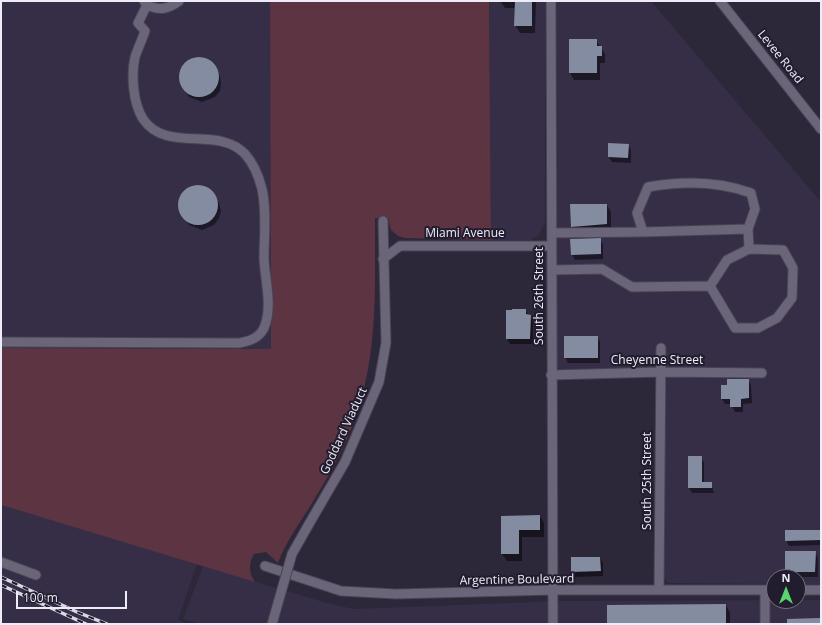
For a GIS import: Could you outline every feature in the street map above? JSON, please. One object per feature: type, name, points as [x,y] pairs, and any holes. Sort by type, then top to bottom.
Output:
[{"type":"street","points":[[1,342],[239,343],[254,339],[263,329],[267,318],[268,304],[265,271],[264,205],[259,176],[244,154],[234,146],[220,142],[165,136],[153,130],[138,110],[134,66],[135,57],[145,31],[138,22],[145,3],[162,10],[167,9],[179,1]]},
{"type":"street","name":"South 26th Street","points":[[551,1],[551,375],[553,624]]},
{"type":"street","name":"Levee Road","points":[[720,1],[821,129]]},
{"type":"street","points":[[643,232],[637,212],[648,187],[676,182],[732,186],[751,193],[755,209],[748,229],[749,249]]},
{"type":"street","name":"Goddard Viaduct","points":[[272,624],[292,554],[345,462],[379,382],[386,343],[383,221]]},
{"type":"street","points":[[552,233],[748,229]]},
{"type":"street","name":"Miami Avenue","points":[[383,259],[400,246],[552,246]]},
{"type":"street","points":[[749,249],[783,250],[793,268],[792,298],[777,318],[758,328],[736,328],[710,286],[726,260],[749,249]]},
{"type":"street","points":[[552,270],[602,269],[632,287],[710,286]]},
{"type":"street","name":"South 25th Street","points":[[659,590],[661,348]]},
{"type":"street","name":"Cheyenne Street","points":[[551,375],[661,372],[762,373]]},
{"type":"street","points":[[1,562],[36,575]]},
{"type":"street","name":"Argentine Boulevard","points":[[265,566],[341,591],[396,594],[553,590],[766,590]]},
{"type":"street","points":[[806,590],[821,590]]},
{"type":"street","points":[[766,624],[768,609]]},
{"type":"shaded area","points":[[1,1],[270,1],[271,349],[1,348]]},
{"type":"shaded area","points":[[270,1],[489,1],[491,240],[405,238],[398,236],[391,230],[388,218],[375,218],[375,302],[373,330],[365,385],[357,412],[347,439],[335,463],[289,540],[278,563],[266,552],[254,554],[250,568],[251,575],[255,582],[1,505],[1,348],[271,349]]},
{"type":"shaded area","points":[[489,1],[545,1],[545,223],[539,235],[530,240],[491,240]]},
{"type":"shaded area","points":[[557,1],[651,1],[821,202],[821,584],[806,584],[806,569],[766,569],[766,584],[668,583],[663,576],[664,369],[562,370],[556,367]]},
{"type":"shaded area","points":[[1,505],[197,564],[178,620],[189,624],[1,624]]},
{"type":"shaded area","points":[[203,566],[327,603],[354,609],[562,601],[766,600],[766,609],[806,609],[806,600],[821,600],[821,624],[199,624],[183,619]]},
{"type":"building","points":[[515,1],[532,1],[532,26],[514,26]]},
{"type":"building","points":[[569,39],[597,39],[597,46],[602,46],[602,56],[597,56],[597,73],[569,73]]},
{"type":"building","points":[[199,57],[213,63],[219,77],[213,91],[199,97],[185,91],[179,77],[185,63]]},
{"type":"building","points":[[608,143],[629,144],[628,158],[608,157]]},
{"type":"building","points":[[198,185],[212,191],[218,205],[212,219],[198,225],[184,219],[178,205],[184,191]]},
{"type":"building","points":[[570,204],[607,204],[607,224],[571,227]]},
{"type":"building","points":[[601,238],[601,254],[571,255],[570,239]]},
{"type":"building","points":[[526,309],[526,314],[531,315],[530,339],[506,339],[506,310]]},
{"type":"building","points":[[564,336],[598,336],[598,358],[564,358]]},
{"type":"building","points":[[727,379],[749,379],[749,398],[741,399],[741,407],[730,407],[730,399],[721,399],[721,385],[727,385]]},
{"type":"building","points":[[688,456],[702,456],[702,482],[712,482],[712,488],[688,488]]},
{"type":"building","points":[[540,515],[540,530],[519,530],[519,554],[501,554],[501,516]]},
{"type":"building","points":[[785,530],[821,530],[821,540],[785,541]]},
{"type":"building","points":[[785,551],[816,551],[815,572],[806,572],[806,569],[785,569]]},
{"type":"building","points":[[571,557],[600,557],[601,571],[571,572]]},
{"type":"building","points":[[726,604],[726,624],[607,624],[607,605]]},
{"type":"building","points":[[820,618],[820,624],[787,624],[787,619]]},
{"type":"railway","points":[[1,577],[107,624]]},
{"type":"railway","points":[[1,585],[86,624]]}]
